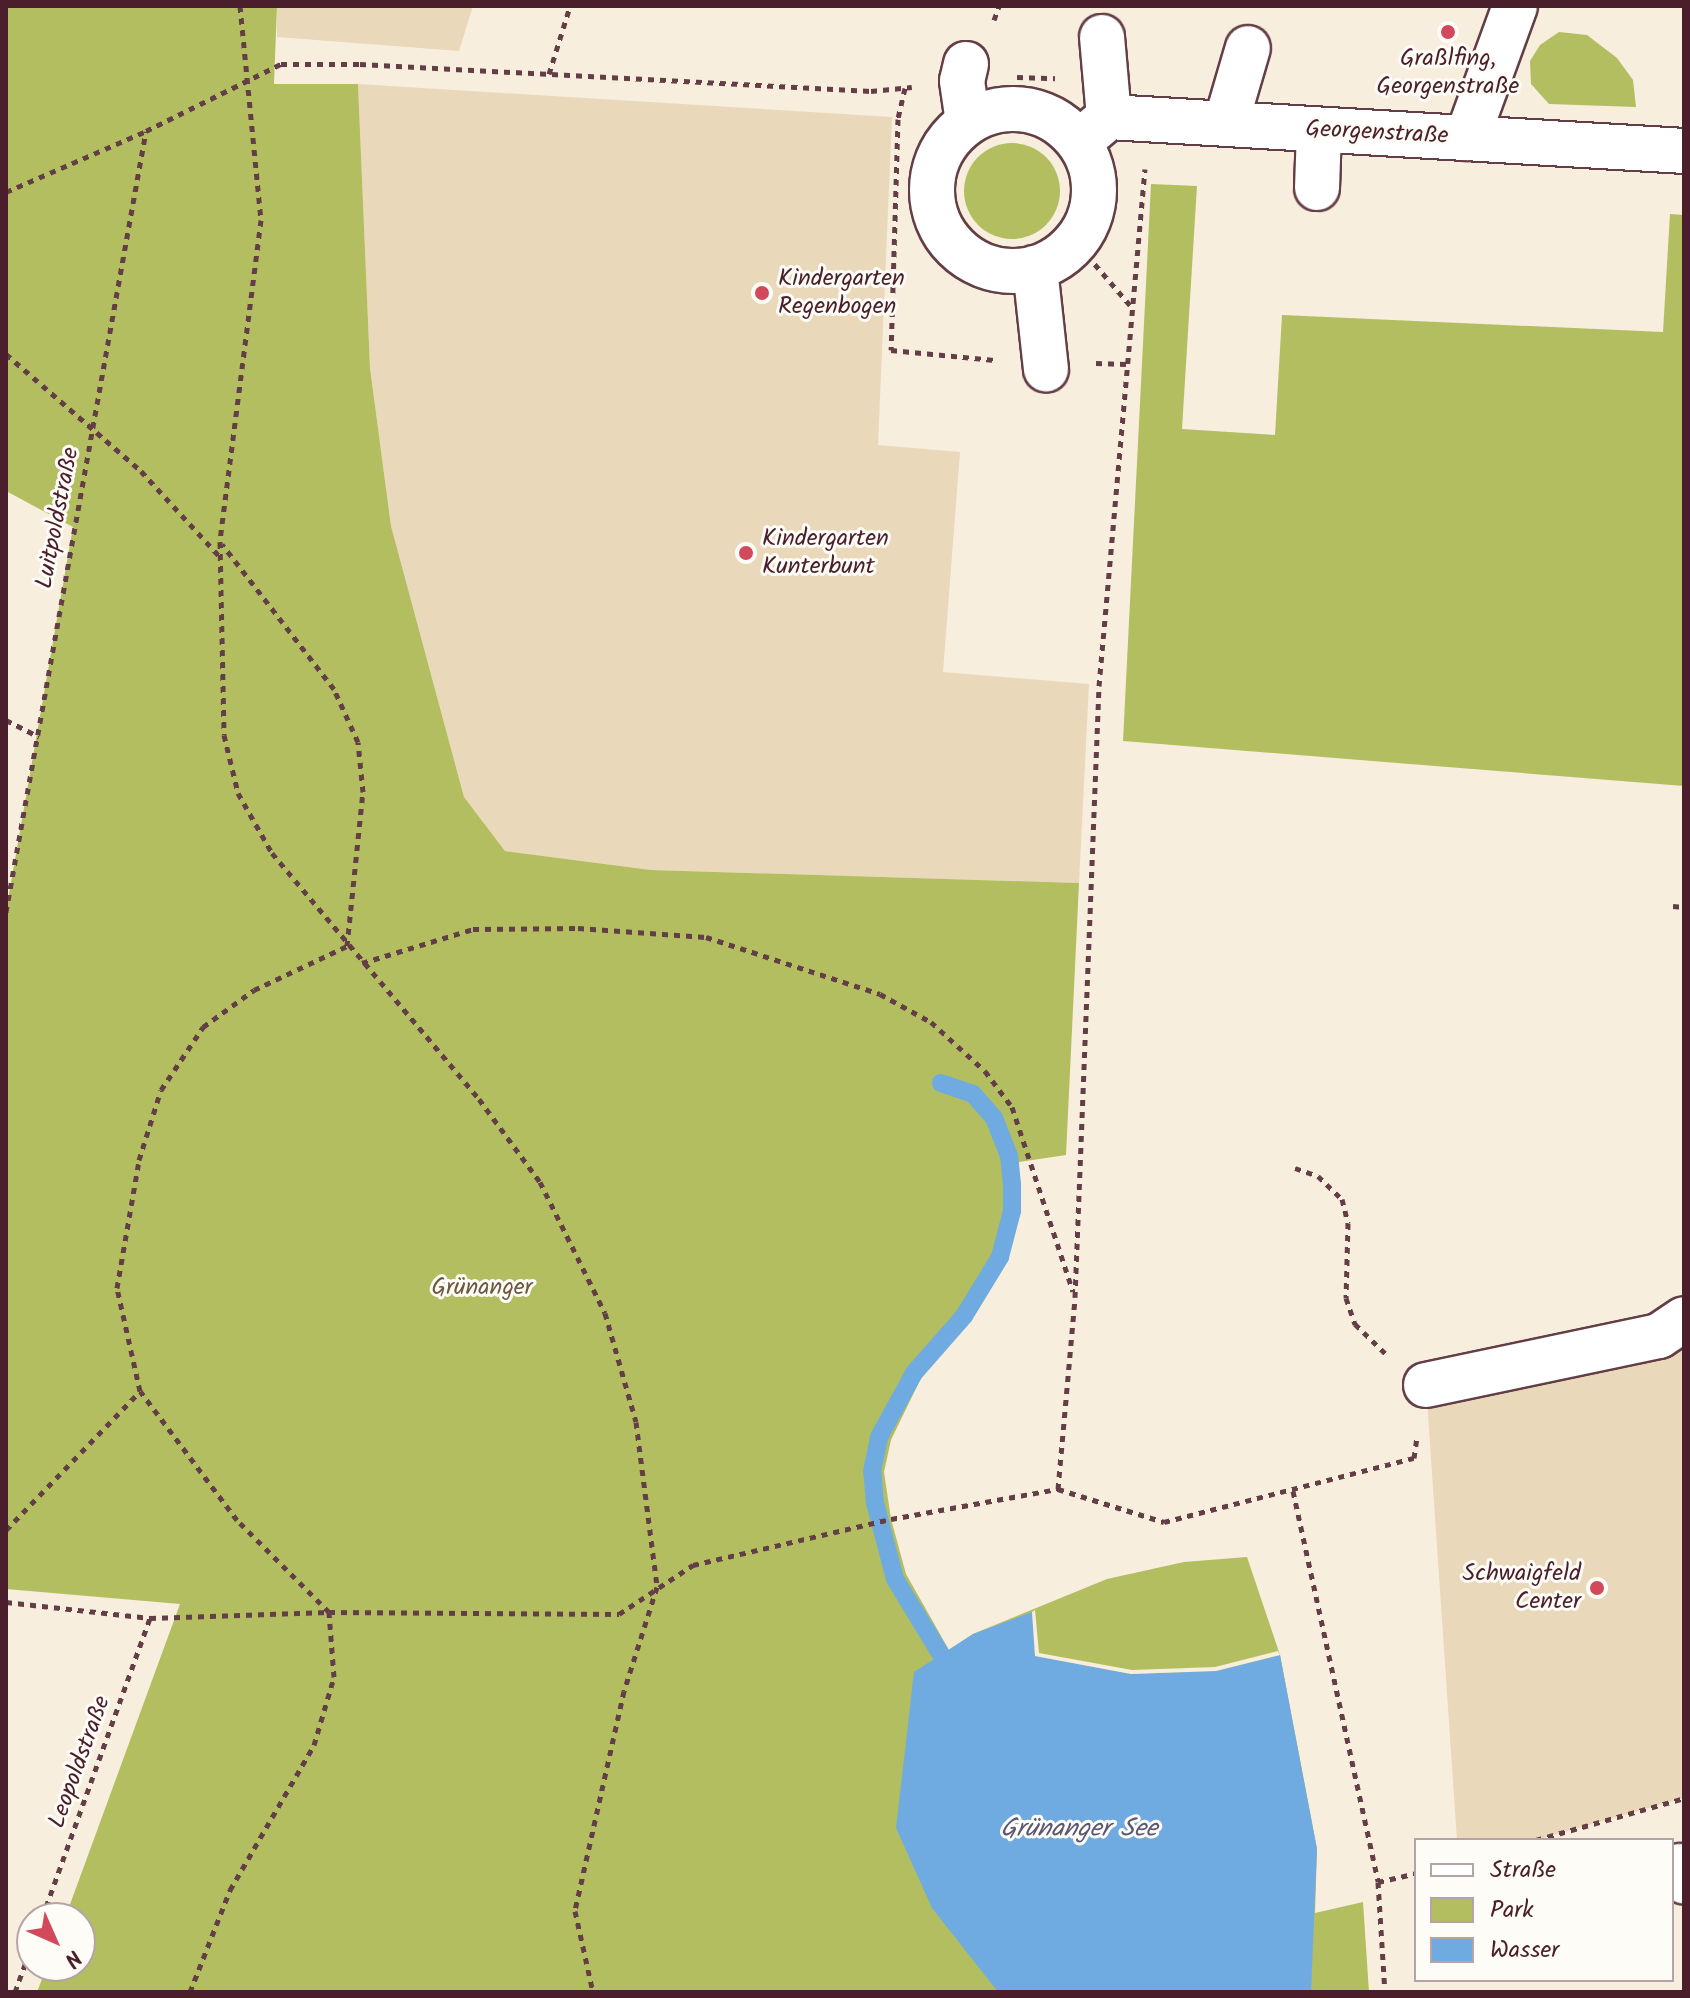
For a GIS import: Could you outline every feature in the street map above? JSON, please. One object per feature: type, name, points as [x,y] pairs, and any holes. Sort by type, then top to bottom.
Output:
[{"type":"street","points":[[1467,138],[1515,6]]},
{"type":"street","points":[[1102,37],[1111,115],[1091,166],[1094,193],[1088,218],[1076,242],[1057,258],[1035,268],[1010,271],[985,267],[963,254],[946,236],[935,212],[932,187],[936,162],[949,140],[965,89],[992,112],[1015,109],[1039,113],[1060,124],[1111,115]]},
{"type":"street","points":[[1226,123],[1248,48]]},
{"type":"street","name":"Georgenstraße","points":[[1111,115],[1319,131],[1684,151]]},
{"type":"street","points":[[1317,188],[1319,131]]},
{"type":"street","points":[[1035,268],[1047,365]]},
{"type":"street","points":[[1426,1385],[1659,1336],[1684,1319]]},
{"type":"path","points":[[240,6],[261,220],[220,542],[224,735],[238,793],[272,853],[347,946],[479,1099],[540,1182],[605,1313],[636,1422],[657,1587],[624,1691],[575,1911],[593,1992]]},
{"type":"path","points":[[549,74],[570,6]]},
{"type":"path","points":[[6,192],[146,131],[281,64],[360,64],[871,91],[965,89],[1033,76],[1111,115],[1131,305],[1099,686],[1075,1297],[1058,1489]]},
{"type":"path","points":[[905,88],[898,119],[891,350],[1047,365],[1126,364]]},
{"type":"path","name":"Luitpoldstraße","points":[[6,912],[146,131]]},
{"type":"path","points":[[1076,242],[1131,305]]},
{"type":"path","points":[[6,354],[141,471],[220,557]]},
{"type":"path","points":[[220,542],[334,689],[358,742],[363,792],[347,946]]},
{"type":"path","points":[[6,720],[39,737]]},
{"type":"path","points":[[1673,906],[1684,907]]},
{"type":"path","points":[[362,963],[473,929],[578,928],[706,937],[880,994],[931,1022],[985,1071],[1012,1107],[1075,1297]]},
{"type":"path","points":[[190,1992],[230,1890],[314,1745],[334,1677],[329,1612],[237,1520],[140,1391],[117,1288],[139,1160],[161,1090],[203,1027],[254,990],[347,946]]},
{"type":"path","points":[[6,1602],[150,1618],[329,1612],[619,1614],[693,1565],[891,1519],[1058,1489],[1164,1522],[1414,1458],[1426,1385],[1398,1371],[1388,1355],[1355,1324],[1346,1298],[1348,1223],[1342,1199],[1318,1176],[1295,1168]]},
{"type":"path","points":[[6,1530],[140,1391]]},
{"type":"path","points":[[1293,1491],[1378,1882],[1385,1992]]},
{"type":"path","name":"Leopoldstraße","points":[[48,1902],[150,1618]]},
{"type":"path","points":[[1543,1838],[1684,1798]]},
{"type":"path","points":[[1378,1882],[1414,1873]]},
{"type":"shaded area","points":[[277,6],[473,6],[459,51],[277,37]]},
{"type":"shaded area","points":[[358,84],[892,117],[878,445],[960,452],[943,672],[1089,684],[1079,883],[651,870],[505,851],[464,797],[391,526],[370,368]]},
{"type":"shaded area","name":"Schwaigfeld Center","points":[[1684,1319],[1684,1798],[1543,1838],[1457,1838],[1426,1385]]},
{"type":"green space","name":"Grünanger","points":[[6,6],[277,6],[274,84],[358,84],[370,368],[391,526],[464,797],[505,851],[651,870],[1079,883],[1066,1155],[1019,1162],[1020,1214],[1007,1260],[968,1321],[921,1378],[891,1440],[884,1472],[891,1519],[906,1574],[949,1650],[973,1634],[1107,1579],[1184,1562],[1247,1557],[1280,1655],[1317,1849],[1315,1913],[1363,1902],[1369,1992],[37,1992],[41,1982],[96,1982],[96,1902],[71,1902],[180,1604],[6,1589],[6,911],[73,527],[6,491]]},
{"type":"green space","points":[[1559,32],[1587,35],[1617,58],[1633,80],[1636,107],[1549,104],[1531,84],[1530,61],[1540,45]]},
{"type":"green space","points":[[1012,143],[1030,147],[1046,157],[1056,173],[1060,191],[1056,209],[1046,225],[1030,235],[1012,239],[994,235],[978,225],[968,209],[964,191],[968,173],[978,157],[994,147]]},
{"type":"green space","points":[[1151,184],[1197,186],[1182,429],[1275,435],[1282,315],[1663,332],[1670,214],[1684,215],[1684,786],[1123,741]]},
{"type":"water","name":"Grünanger See","points":[[1032,1612],[1035,1656],[1131,1674],[1216,1671],[1280,1655],[1317,1849],[1311,1992],[998,1992],[932,1908],[896,1828],[914,1672],[973,1634]]},
{"type":"pier","points":[[1035,1610],[1039,1653],[1132,1670],[1215,1667],[1278,1651],[1280,1655],[1216,1671],[1131,1674],[1035,1656],[1032,1612]]},
{"type":"waterway","points":[[940,1653],[895,1579],[875,1503],[872,1471],[879,1437],[914,1373],[964,1316],[1000,1257],[1012,1211],[1009,1156],[994,1118],[973,1094],[941,1083]]},
{"type":"place","name":"Graßlfing, Georgenstraße","points":[[1448,32]]},
{"type":"place","name":"Kindergarten Regenbogen","points":[[762,293]]},
{"type":"place","name":"Kindergarten Kunterbunt","points":[[746,553]]},
{"type":"place","name":"Schwaigfeld Center","points":[[1597,1588]]}]
